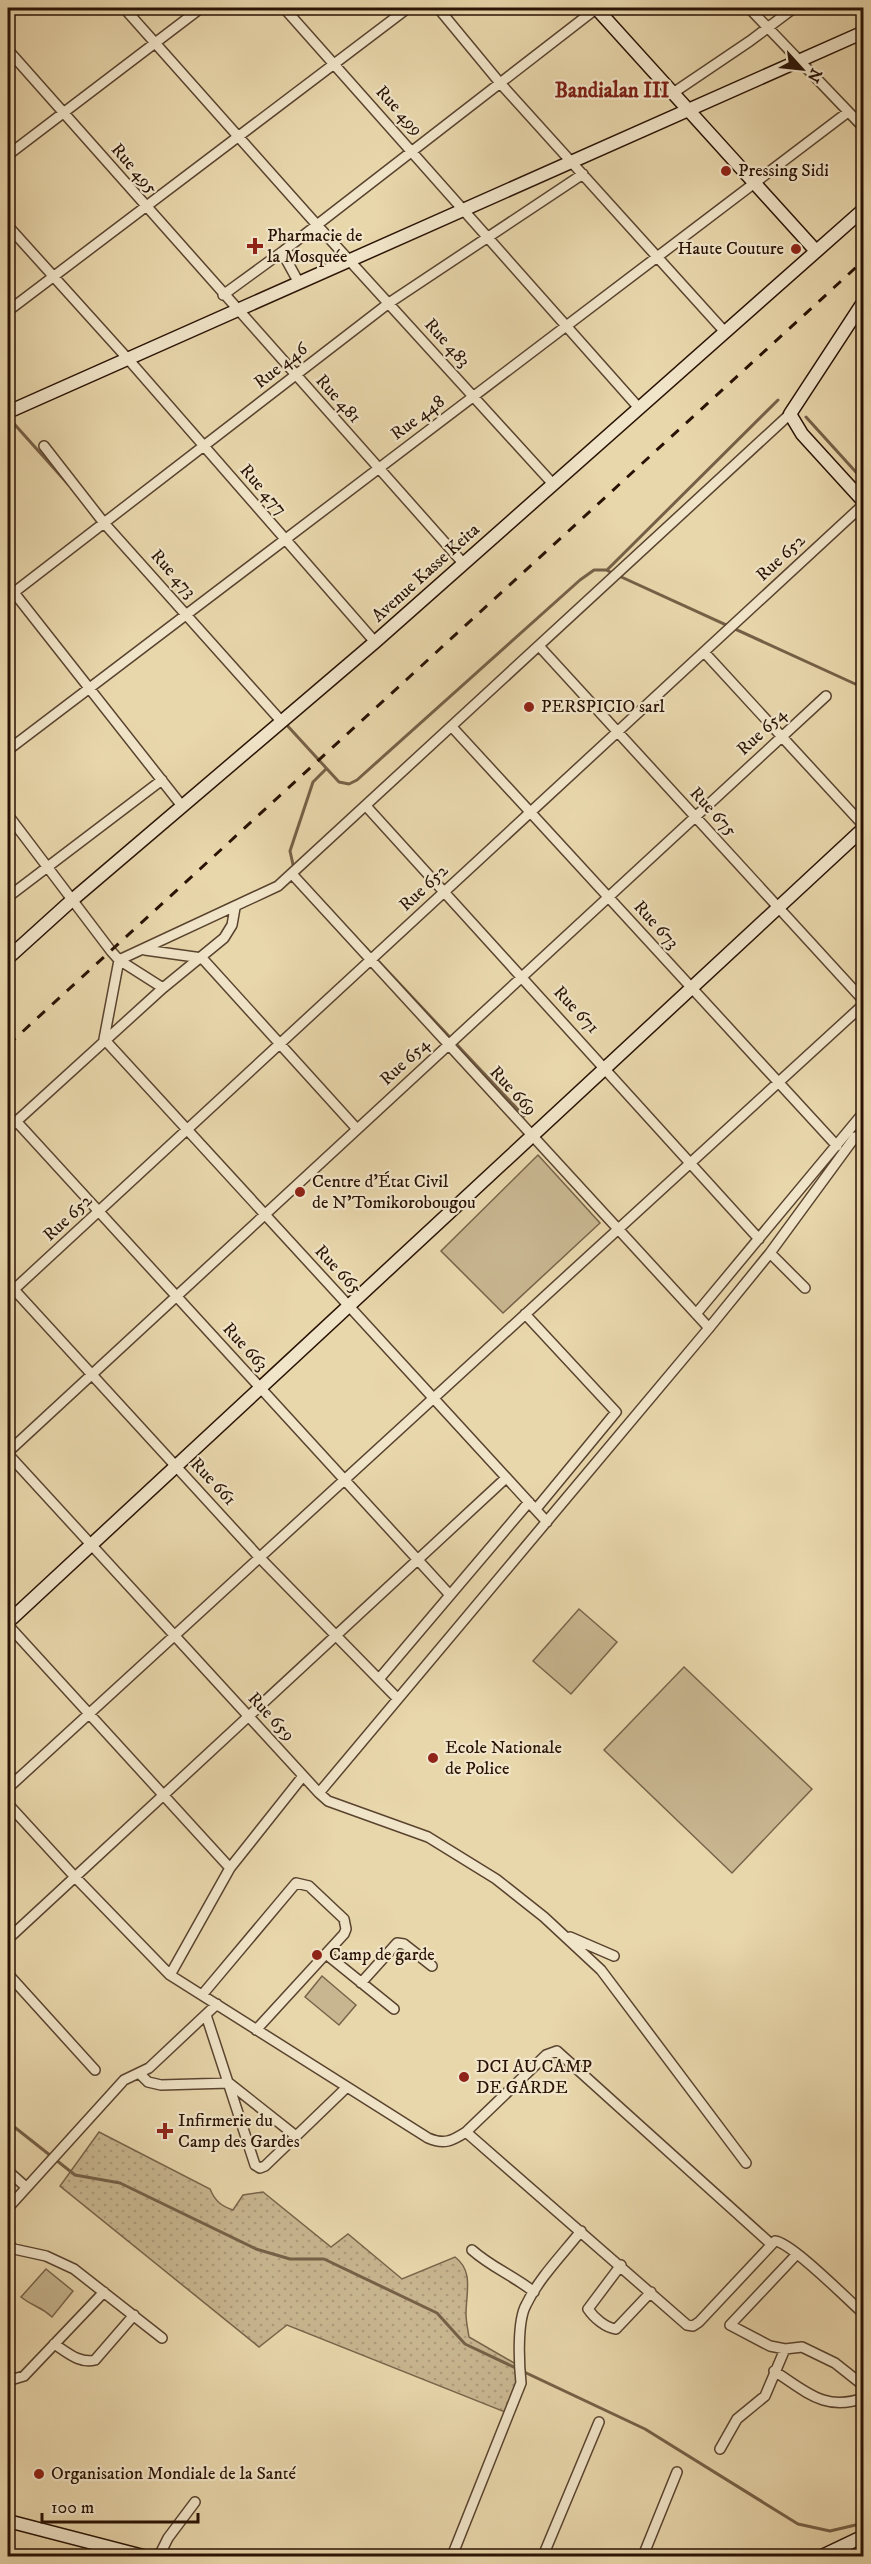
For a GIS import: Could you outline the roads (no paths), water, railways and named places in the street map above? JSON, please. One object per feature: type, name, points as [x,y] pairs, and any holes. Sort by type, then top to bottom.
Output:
[{"type":"street","name":"Rue 483","points":[[124,8],[317,225],[553,484]]},
{"type":"street","points":[[8,155],[201,8]]},
{"type":"street","name":"Rue 499","points":[[284,8],[639,408]]},
{"type":"street","points":[[8,311],[408,8]]},
{"type":"street","points":[[438,8],[500,83],[725,332]]},
{"type":"street","points":[[223,295],[282,252],[596,8],[816,251]]},
{"type":"street","points":[[749,8],[864,128]]},
{"type":"street","points":[[673,93],[794,8]]},
{"type":"street","points":[[8,412],[864,32]]},
{"type":"street","name":"Rue 495","points":[[8,50],[237,310]]},
{"type":"street","name":"Rue 448","points":[[8,750],[848,112]]},
{"type":"street","name":"Rue 446","points":[[9,592],[104,523],[389,303],[584,174]]},
{"type":"street","name":"Avenue Kasse Keita","points":[[8,958],[71,901],[375,642],[864,209]]},
{"type":"street","name":"Rue 477","points":[[8,226],[128,359],[375,642]]},
{"type":"street","points":[[282,252],[298,283]]},
{"type":"street","points":[[119,960],[235,908],[278,886],[292,874],[790,414],[864,301]]},
{"type":"street","name":"Rue 481","points":[[237,310],[463,563]]},
{"type":"street","points":[[790,414],[802,434],[863,500]]},
{"type":"street","name":"Rue 473","points":[[44,446],[104,523],[282,722]]},
{"type":"street","name":"Rue 652","points":[[10,1289],[99,1211],[704,652],[863,500]]},
{"type":"street","points":[[9,592],[89,688],[182,806]]},
{"type":"street","name":"Rue 675","points":[[539,646],[864,1003]]},
{"type":"street","points":[[230,1868],[8,1624],[864,827],[704,652]]},
{"type":"street","name":"Rue 654","points":[[8,1453],[826,696]]},
{"type":"street","name":"Rue 673","points":[[452,727],[837,1146]]},
{"type":"street","points":[[8,897],[162,780]]},
{"type":"street","name":"Rue 671","points":[[366,806],[759,1239]]},
{"type":"street","points":[[8,815],[71,901],[119,960],[163,988]]},
{"type":"street","name":"Rue 669","points":[[292,874],[709,1328]]},
{"type":"street","points":[[8,1129],[104,1039],[224,938],[232,924],[235,908]]},
{"type":"street","points":[[144,950],[202,958],[357,1129]]},
{"type":"street","points":[[104,1039],[119,960]]},
{"type":"street","points":[[8,1788],[864,1003]]},
{"type":"street","name":"Rue 665","points":[[104,1039],[547,1522]]},
{"type":"street","points":[[696,1314],[864,1112]]},
{"type":"street","name":"Rue 663","points":[[16,1121],[450,1595]]},
{"type":"street","points":[[319,1793],[709,1328],[770,1253],[855,1137]]},
{"type":"street","points":[[770,1253],[805,1288]]},
{"type":"street","name":"Rue 661","points":[[10,1289],[259,1557],[398,1699]]},
{"type":"street","points":[[379,1679],[450,1595],[616,1412],[525,1314]]},
{"type":"street","name":"Rue 659","points":[[8,1453],[248,1717],[328,1801],[428,1837],[496,1880],[561,1933],[601,1970],[746,2163]]},
{"type":"street","points":[[8,1939],[506,1478]]},
{"type":"street","points":[[170,1975],[230,1868],[303,1776]]},
{"type":"street","points":[[8,1804],[170,1975],[428,2138],[440,2143],[450,2142],[466,2132],[546,2055],[557,2051],[771,2244]]},
{"type":"street","points":[[202,1995],[296,1883],[309,1886],[344,1919],[346,1929],[344,1934],[256,2030]]},
{"type":"street","name":"Rue 659","points":[[561,1933],[614,1956]]},
{"type":"street","points":[[361,1983],[397,1943],[404,1944],[432,1966]]},
{"type":"street","points":[[326,1954],[394,2010]]},
{"type":"street","points":[[8,1974],[95,2070]]},
{"type":"street","points":[[8,2208],[124,2080],[149,2068],[217,2004]]},
{"type":"street","points":[[206,2015],[255,2165],[260,2168],[265,2166],[347,2087]]},
{"type":"street","points":[[139,2073],[148,2082],[160,2085],[229,2083],[296,2136]]},
{"type":"street","points":[[466,2132],[687,2325],[693,2326],[775,2241],[782,2242],[797,2254],[864,2314]]},
{"type":"street","points":[[8,2171],[26,2187]]},
{"type":"street","points":[[452,2556],[521,2383],[518,2355],[524,2307],[581,2231]]},
{"type":"street","points":[[10,2250],[46,2256],[74,2269],[162,2338]]},
{"type":"street","points":[[472,2250],[489,2265],[516,2278],[534,2292]]},
{"type":"street","points":[[797,2254],[730,2325],[760,2342],[785,2349],[802,2346],[834,2364],[864,2386]]},
{"type":"street","points":[[621,2265],[592,2302],[588,2309],[592,2314],[607,2327],[616,2329],[651,2292]]},
{"type":"street","points":[[8,2373],[14,2379],[24,2376],[104,2292]]},
{"type":"street","points":[[54,2344],[74,2357],[88,2361],[95,2360],[134,2315]]},
{"type":"street","points":[[720,2449],[737,2419],[765,2396],[785,2349]]},
{"type":"street","points":[[774,2371],[826,2403],[841,2404],[864,2398]]},
{"type":"street","points":[[543,2556],[599,2422]]},
{"type":"street","points":[[643,2556],[677,2472]]},
{"type":"street","points":[[159,2556],[168,2538],[195,2502]]},
{"type":"street","points":[[8,2521],[143,2556]]},
{"type":"street","points":[[822,2556],[864,2536]]},
{"type":"waterway","points":[[607,570],[778,400]]},
{"type":"waterway","points":[[8,417],[68,484]]},
{"type":"waterway","points":[[806,417],[864,481]]},
{"type":"waterway","points":[[284,722],[339,782],[349,784],[357,780],[580,580],[594,570],[606,570],[864,688]]},
{"type":"waterway","points":[[294,869],[290,851],[313,782],[326,769]]},
{"type":"waterway","points":[[365,947],[524,1116]]},
{"type":"waterway","points":[[8,2122],[75,2175],[120,2183],[256,2249],[290,2259],[324,2259],[437,2313],[465,2344],[645,2429],[798,2524],[830,2531],[864,2523]]},
{"type":"railway","points":[[8,1045],[864,260]]},
{"type":"place","name":"Pressing Sidi","points":[[726,171]]},
{"type":"place","name":"Pharmacie de la Mosquée","points":[[255,246]]},
{"type":"place","name":"Haute Couture","points":[[796,249]]},
{"type":"place","name":"PERSPICIO sarl","points":[[529,707]]},
{"type":"place","name":"Centre d'État Civil de N'Tomikorobougou","points":[[300,1192]]},
{"type":"place","name":"Ecole Nationale de Police","points":[[433,1758]]},
{"type":"place","name":"Camp de garde","points":[[317,1955]]},
{"type":"place","name":"DCI AU CAMP DE GARDE","points":[[464,2077]]},
{"type":"place","name":"Infirmerie du Camp des Gardes","points":[[165,2131]]},
{"type":"place","name":"Organisation Mondiale de la Santé","points":[[39,2474]]},
{"type":"district","name":"Bandialan III","points":[[612,91]]}]
